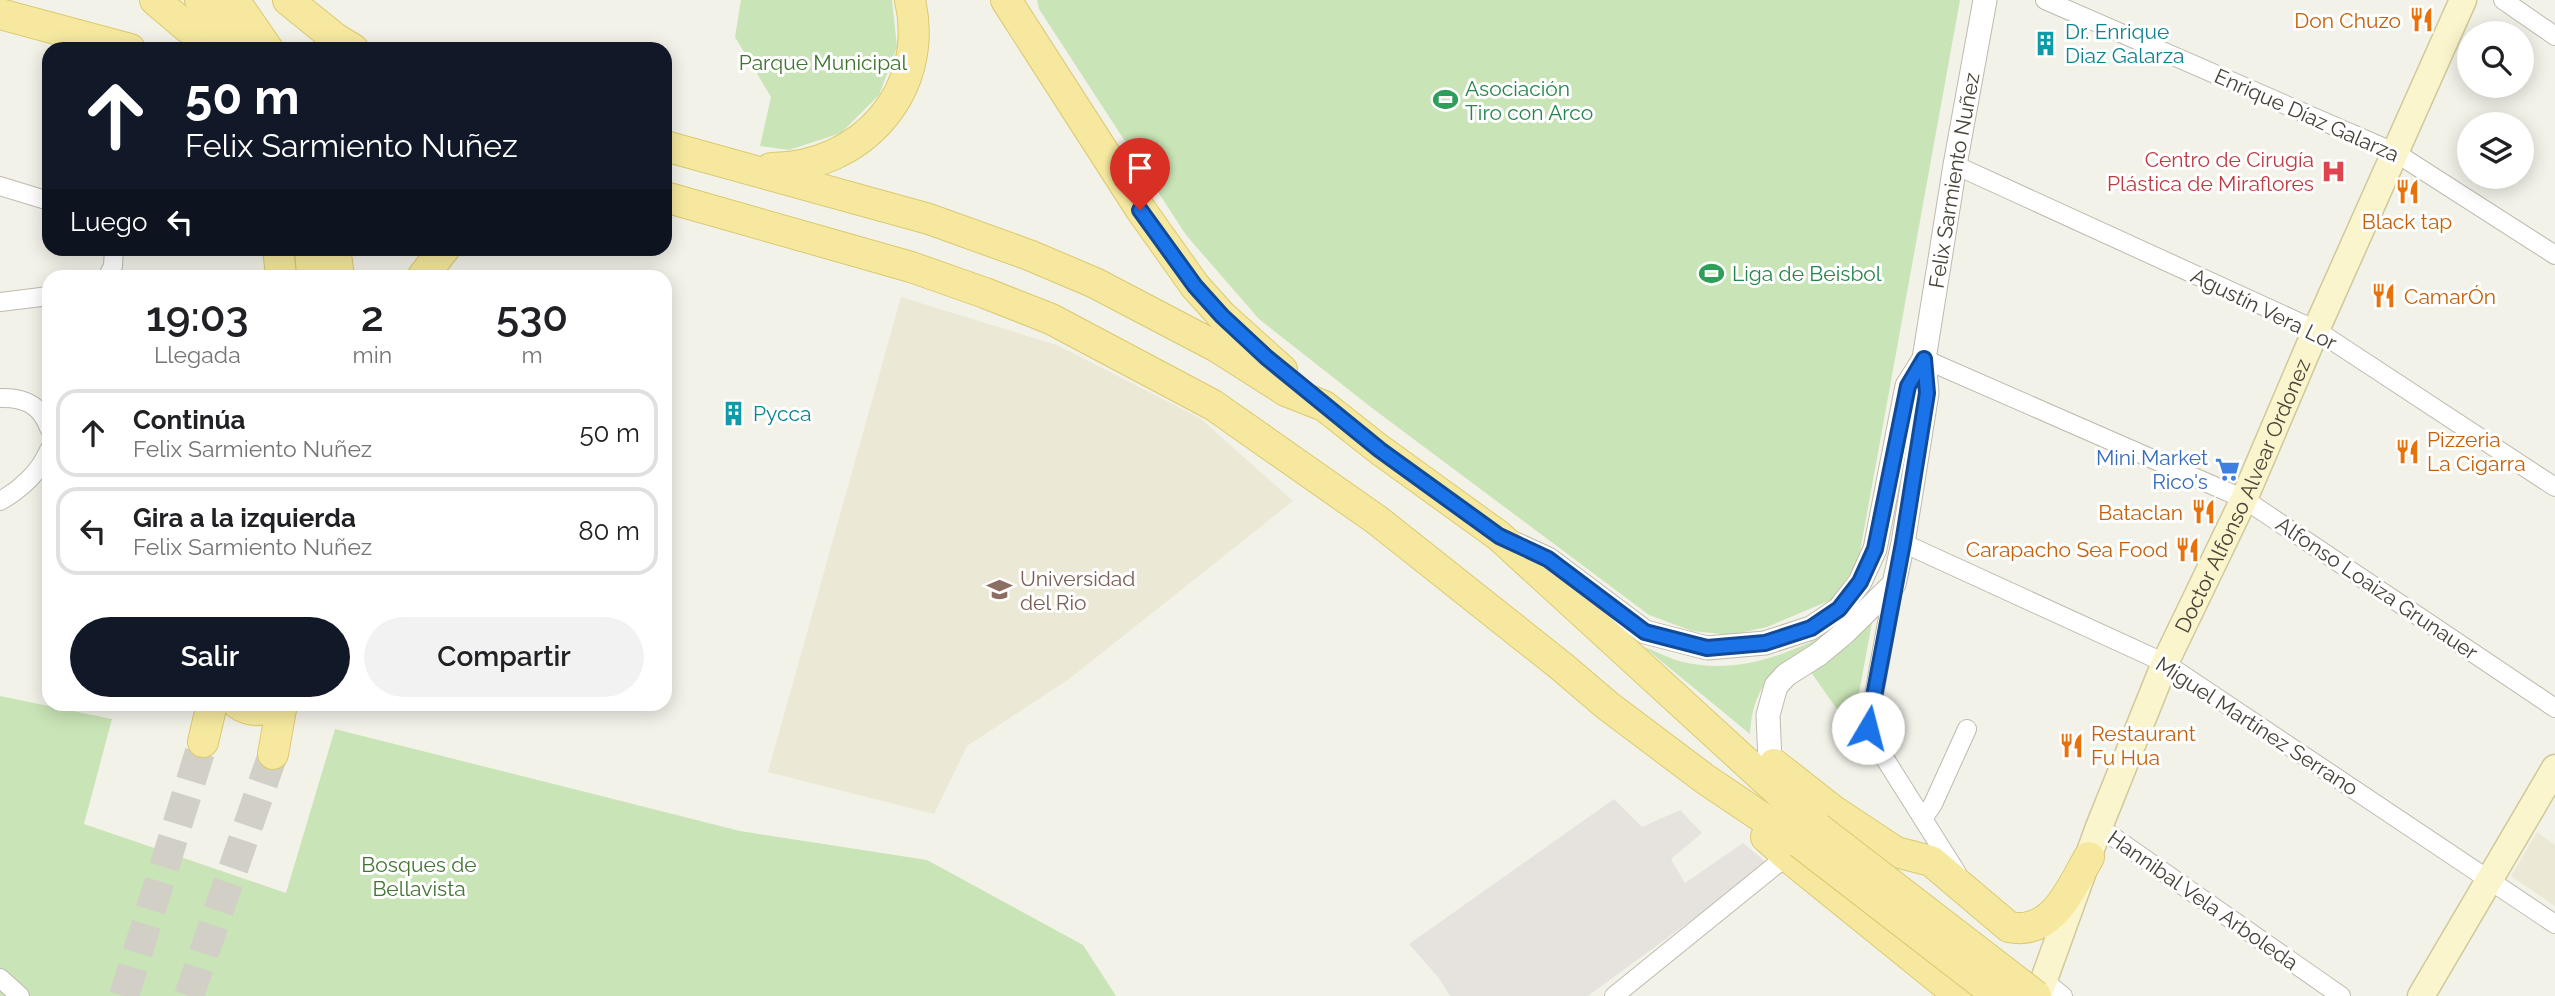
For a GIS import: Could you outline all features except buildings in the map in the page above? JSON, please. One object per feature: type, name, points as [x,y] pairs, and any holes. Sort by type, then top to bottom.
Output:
[{"type":"main road","points":[[155,0],[188,28],[211,42]]},
{"type":"main road","points":[[200,0],[233,42]]},
{"type":"main road","points":[[234,0],[263,42]]},
{"type":"main road","points":[[288,0],[341,42]]},
{"type":"main road","points":[[746,168],[809,165],[853,145],[874,129],[889,112],[899,94],[913,52],[914,31],[910,0]]},
{"type":"main road","points":[[1006,0],[1140,210],[1195,286],[1248,341],[1380,450],[1499,536],[1642,665],[1834,811],[1896,852],[1996,939],[2003,951],[1999,970],[1981,989],[1971,993],[1957,993],[1802,842],[1642,665]]},
{"type":"main road","name":"Doctor Alfonso Alvear Ordonez","points":[[2045,992],[2099,827],[2165,663],[2245,499],[2316,330],[2463,0]]},
{"type":"main road","points":[[0,14],[104,42]]},
{"type":"main road","points":[[40,25],[77,42]]},
{"type":"main road","points":[[672,148],[929,219],[1029,255],[1095,283],[1217,347],[1286,391],[1324,406]]},
{"type":"main road","points":[[672,199],[911,267],[985,293],[1051,319],[1213,405],[1377,520],[1608,706],[1705,779],[2045,992]]},
{"type":"main road","points":[[428,270],[439,256]]},
{"type":"main road","points":[[203,742],[210,711]]},
{"type":"main road","points":[[273,754],[281,711]]},
{"type":"main road","points":[[2421,996],[2555,768]]},
{"type":"main road","points":[[1802,842],[1998,996]]},
{"type":"main road","points":[[1896,852],[1931,862],[2009,927],[2020,929],[2032,928],[2046,920],[2061,905],[2089,857]]},
{"type":"street","name":"Felix Sarmiento Nuñez","points":[[1894,584],[1927,393],[1924,359],[1955,164],[1985,0]]},
{"type":"street","name":"Enrique Díaz Galarza","points":[[2045,0],[2396,153],[2555,255]]},
{"type":"street","points":[[2502,0],[2555,36]]},
{"type":"street","name":"Agustín Vera Lor","points":[[1955,164],[2316,330],[2555,487]]},
{"type":"street","points":[[0,186],[42,199]]},
{"type":"street","points":[[0,302],[42,297]]},
{"type":"street","name":"Felix Sarmiento Nuñez","points":[[1499,536],[1548,559],[1645,632],[1707,648],[1765,643],[1811,628],[1839,609],[1860,582],[1875,549],[1908,386],[1924,359]]},
{"type":"street","name":"Alfonso Loaiza Grunauer","points":[[1924,359],[2245,499],[2555,708]]},
{"type":"street","points":[[0,398],[21,399],[42,414]]},
{"type":"street","points":[[0,501],[34,474],[42,461]]},
{"type":"street","name":"Miguel Martínez Serrano","points":[[1903,543],[2165,663],[2555,924]]},
{"type":"street","points":[[1770,761],[1768,715],[1776,686],[1786,675],[1819,654],[1843,634],[1894,584]]},
{"type":"street","points":[[1894,584],[1868,728],[1972,897]]},
{"type":"street","points":[[1923,819],[1933,804],[1967,729]]},
{"type":"street","name":"Hannibal Vela Arboleda","points":[[2099,827],[2341,996]]},
{"type":"street","points":[[1614,996],[1802,842]]},
{"type":"street","points":[[0,978],[20,996]]},
{"type":"shaded area","name":"Universidad del Rio","points":[[901,297],[1057,345],[1200,418],[1293,501],[1069,679],[967,746],[934,814],[768,772]]},
{"type":"shaded area","points":[[1614,799],[1642,827],[1680,810],[1702,833],[1671,859],[1685,883],[1743,843],[1768,864],[1588,996],[1450,996],[1438,977],[1409,944]]},
{"type":"shaded area","points":[[2537,832],[2555,845],[2555,906],[2511,876]]},
{"type":"green space","name":"Parque Municipal","points":[[741,0],[892,0],[897,47],[879,95],[841,133],[789,150],[760,146],[771,97],[735,37]]},
{"type":"green space","points":[[1037,0],[1960,0],[1858,563],[1831,600],[1767,627],[1731,635],[1692,631],[1649,615],[1372,408],[1259,319],[1186,235],[1039,9]]},
{"type":"green space","points":[[1873,617],[1852,731],[1811,672],[1852,643]]},
{"type":"green space","points":[[1825,635],[1772,674],[1757,699],[1750,734],[1644,647],[1675,660],[1698,665],[1736,665],[1790,651]]},
{"type":"green space","name":"Bosques de Bellavista","points":[[0,696],[42,705],[42,711],[73,711],[112,719],[84,824],[286,893],[335,729],[740,831],[927,860],[1083,945],[1116,996],[0,996]]},
{"type":"tunnel","points":[[124,996],[203,742]]},
{"type":"tunnel","points":[[189,996],[273,754]]},
{"type":"place","name":"Don Chuzo","points":[[2421,20]]},
{"type":"place","name":"Dr. Enrique Diaz Galarza","points":[[2045,43]]},
{"type":"place","name":"Asociación Tiro con Arco","points":[[1445,100]]},
{"type":"place","name":"Centro de Cirugía Plástica de Miraflores","points":[[2334,171]]},
{"type":"place","name":"Black tap","points":[[2407,192]]},
{"type":"place","name":"Liga de Beisbol","points":[[1712,273]]},
{"type":"place","name":"CamarÓn","points":[[2384,296]]},
{"type":"place","name":"Pycca","points":[[733,413]]},
{"type":"place","name":"Pizzeria La Cigarra","points":[[2407,451]]},
{"type":"place","name":"Mini Market Rico's","points":[[2228,469]]},
{"type":"place","name":"Bataclan","points":[[2203,512]]},
{"type":"place","name":"Carapacho Sea Food","points":[[2188,549]]},
{"type":"place","name":"Universidad del Rio","points":[[1000,590]]},
{"type":"place","name":"Restaurant Fu Hua","points":[[2071,745]]},
{"type":"route","points":[[1140,210],[1195,286],[1222,316],[1266,357],[1380,450],[1499,536],[1548,559],[1645,632],[1707,648],[1765,643],[1811,628],[1839,609],[1860,582],[1875,549],[1908,386],[1924,359],[1927,393],[1903,543],[1868,728]]}]
